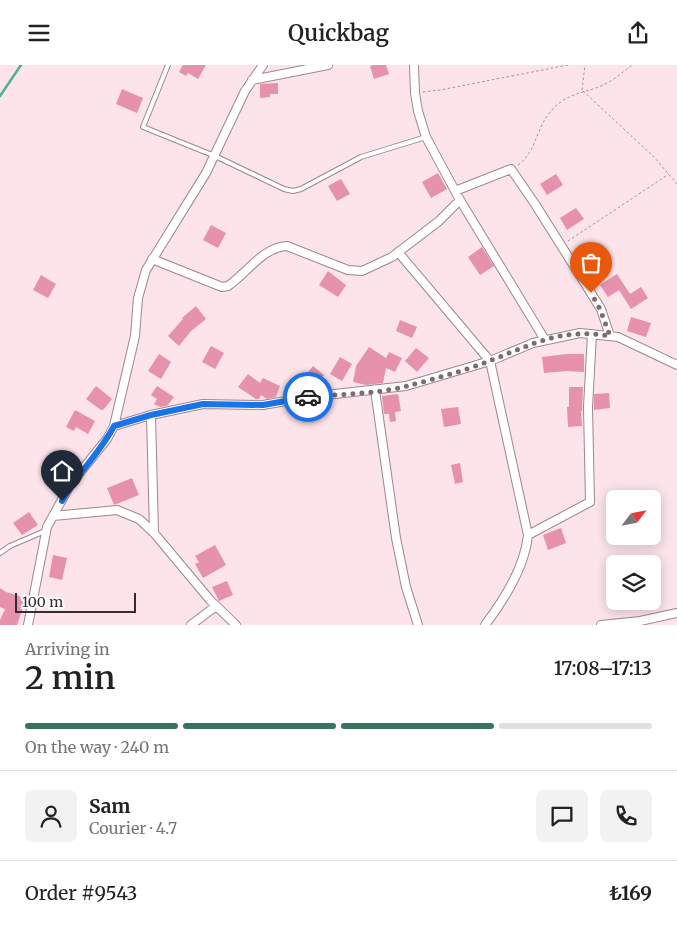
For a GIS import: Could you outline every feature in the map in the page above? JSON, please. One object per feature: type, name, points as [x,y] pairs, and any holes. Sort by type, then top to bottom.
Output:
[{"type":"street","points":[[28,625],[46,530],[70,485],[108,439],[114,426],[135,335],[141,285],[152,259],[194,194],[215,156],[245,91],[263,65]]},
{"type":"street","points":[[252,79],[328,65]]},
{"type":"street","points":[[414,65],[415,93],[426,137],[460,200],[545,340]]},
{"type":"street","points":[[455,191],[511,169],[600,309],[610,336]]},
{"type":"street","points":[[152,259],[222,287],[228,286],[268,251],[278,246],[287,246],[348,270],[362,271],[375,266],[398,252],[439,221],[460,200]]},
{"type":"street","points":[[398,252],[490,361],[528,535],[520,569],[485,625]]},
{"type":"street","points":[[114,426],[151,415],[203,404],[263,405],[308,397],[406,386],[490,361],[533,343],[580,333],[618,337],[675,360]]},
{"type":"street","points":[[528,535],[590,503],[588,407],[592,334]]},
{"type":"street","points":[[376,390],[396,538],[406,587],[418,625]]},
{"type":"street","points":[[151,415],[154,533]]},
{"type":"street","points":[[53,516],[117,510],[139,519],[154,533],[216,606],[236,625]]},
{"type":"street","points":[[191,625],[216,606]]},
{"type":"street","points":[[601,625],[640,621],[677,613]]},
{"type":"lane","points":[[168,65],[143,127],[215,156],[284,189],[293,191],[301,189],[361,157],[426,137]]},
{"type":"lane","points":[[0,553],[10,546],[46,530]]},
{"type":"path","points":[[415,93],[440,91],[568,65]]},
{"type":"path","points":[[582,91],[584,65]]},
{"type":"path","points":[[511,169],[522,163],[528,156],[542,122],[552,109],[567,98],[608,82],[632,65]]},
{"type":"path","points":[[582,91],[654,157],[677,185]]},
{"type":"path","points":[[561,245],[669,173]]},
{"type":"building","points":[[183,65],[206,65],[198,79],[188,73],[186,76],[179,72]]},
{"type":"building","points":[[386,65],[389,74],[374,79],[370,66]]},
{"type":"building","points":[[278,83],[278,94],[270,94],[270,97],[260,98],[260,84]]},
{"type":"building","points":[[122,89],[143,98],[137,113],[116,104]]},
{"type":"building","points":[[438,173],[447,189],[431,198],[422,182]]},
{"type":"building","points":[[556,174],[563,185],[547,195],[540,184]]},
{"type":"building","points":[[341,179],[350,194],[337,201],[328,186]]},
{"type":"building","points":[[576,208],[584,219],[567,230],[560,218]]},
{"type":"building","points":[[211,225],[226,233],[218,248],[203,240]]},
{"type":"building","points":[[482,247],[494,266],[480,275],[468,257]]},
{"type":"building","points":[[328,271],[346,285],[338,297],[319,285]]},
{"type":"building","points":[[617,274],[630,294],[641,287],[648,298],[631,309],[619,290],[608,297],[600,285]]},
{"type":"building","points":[[41,275],[56,284],[48,298],[33,290]]},
{"type":"building","points":[[196,306],[206,319],[191,331],[179,346],[168,336],[182,318]]},
{"type":"building","points":[[631,317],[651,323],[646,337],[627,331]]},
{"type":"building","points":[[400,320],[417,327],[412,338],[396,331]]},
{"type":"building","points":[[211,346],[224,353],[215,369],[202,362]]},
{"type":"building","points":[[369,347],[386,358],[389,352],[402,358],[395,372],[386,368],[383,383],[366,385],[353,382],[356,366]]},
{"type":"building","points":[[416,348],[429,358],[417,372],[405,361]]},
{"type":"building","points":[[159,354],[171,362],[161,379],[148,371]]},
{"type":"building","points":[[584,354],[584,372],[544,373],[542,357]]},
{"type":"building","points":[[340,357],[352,364],[342,381],[330,374]]},
{"type":"building","points":[[313,366],[324,375],[312,389],[301,381]]},
{"type":"building","points":[[248,374],[260,383],[263,378],[280,386],[276,397],[267,399],[261,395],[259,399],[256,399],[238,387]]},
{"type":"building","points":[[96,386],[112,399],[103,410],[86,399]]},
{"type":"building","points":[[157,386],[174,397],[167,406],[160,407],[154,404],[157,399],[151,395]]},
{"type":"building","points":[[569,387],[583,387],[582,426],[568,427]]},
{"type":"building","points":[[609,393],[610,408],[594,410],[594,394]]},
{"type":"building","points":[[398,394],[401,411],[395,412],[396,421],[390,422],[389,414],[384,414],[382,396]]},
{"type":"building","points":[[458,407],[461,424],[444,427],[441,409]]},
{"type":"building","points":[[75,410],[95,421],[88,434],[76,427],[74,431],[66,427]]},
{"type":"building","points":[[460,463],[463,482],[455,484],[451,465]]},
{"type":"building","points":[[132,478],[139,495],[114,505],[107,488]]},
{"type":"building","points":[[29,512],[38,525],[22,535],[13,523]]},
{"type":"building","points":[[561,528],[566,543],[548,550],[543,535]]},
{"type":"building","points":[[215,545],[226,565],[203,578],[195,564],[199,562],[195,556]]},
{"type":"building","points":[[53,555],[67,558],[62,580],[49,577]]},
{"type":"building","points":[[227,581],[233,595],[219,601],[212,587]]},
{"type":"building","points":[[0,588],[6,592],[26,598],[17,625],[0,625],[5,609],[0,607]]},
{"type":"waterway","points":[[0,96],[21,65]]},
{"type":"way so far","points":[[308,397],[406,386],[490,361],[533,343],[560,336],[580,333],[610,336],[600,309],[591,293]]},
{"type":"route","points":[[62,501],[70,485],[108,439],[114,426],[151,415],[203,404],[263,405],[308,397]]}]
